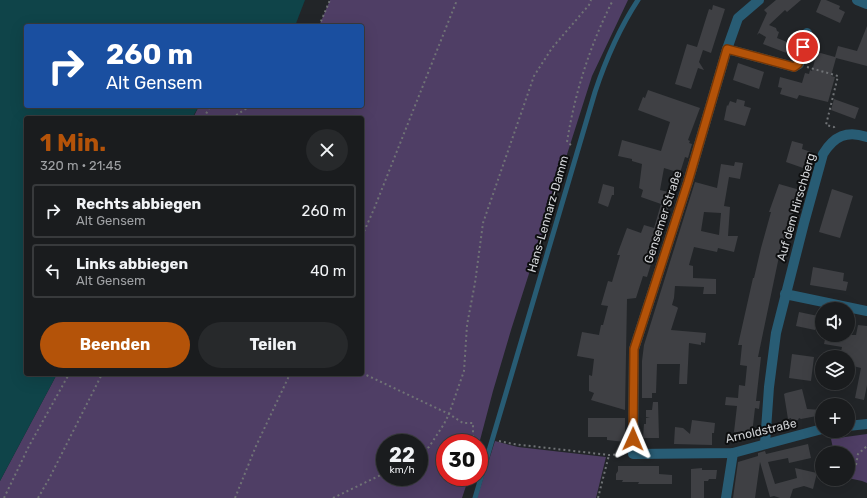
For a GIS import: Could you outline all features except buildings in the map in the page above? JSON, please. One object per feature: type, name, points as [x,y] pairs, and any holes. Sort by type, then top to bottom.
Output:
[{"type":"street","name":"Gensemer Straße","points":[[633,454],[634,349],[688,182],[727,49],[738,18],[759,0]]},
{"type":"street","points":[[857,0],[867,4]]},
{"type":"street","points":[[727,49],[794,67],[798,64],[807,33]]},
{"type":"street","points":[[839,137],[850,133],[867,138]]},
{"type":"street","name":"Auf dem Hirschberg","points":[[765,444],[768,387],[776,333],[785,294],[823,154],[829,144],[839,137]]},
{"type":"street","points":[[785,294],[867,311]]},
{"type":"street","points":[[855,425],[867,424]]},
{"type":"street","name":"Arnoldstraße","points":[[633,454],[733,453],[815,431]]},
{"type":"street","points":[[726,498],[733,453]]},
{"type":"lane","name":"Hans-Lennarz-Damm","points":[[475,498],[577,151],[606,60],[618,33],[638,0]]},
{"type":"path","points":[[320,24],[330,0]]},
{"type":"path","points":[[364,232],[457,0]]},
{"type":"path","points":[[428,448],[449,414],[464,372],[467,325],[475,283],[483,223],[522,106],[534,76],[552,48],[592,0]]},
{"type":"path","points":[[577,151],[567,142],[573,109],[587,59],[613,0]]},
{"type":"path","points":[[798,64],[838,76],[826,124],[834,127],[839,137]]},
{"type":"path","points":[[235,116],[247,108]]},
{"type":"path","points":[[364,374],[449,414],[463,423],[473,423],[472,434]]},
{"type":"path","points":[[4,498],[29,446],[68,376]]},
{"type":"path","points":[[38,498],[101,376]]},
{"type":"path","points":[[235,498],[256,446],[278,403],[289,376]]},
{"type":"path","points":[[493,440],[513,444],[609,455],[633,454]]},
{"type":"path","points":[[856,465],[858,454],[867,446]]},
{"type":"path","points":[[598,498],[609,455]]},
{"type":"path","points":[[333,498],[376,477]]},
{"type":"shaded area","points":[[330,0],[628,0],[592,76],[511,330],[482,434],[436,434],[436,486],[466,486],[462,498],[0,498],[0,481],[56,376],[364,376],[364,116],[194,116],[198,108],[364,108],[364,24],[320,24]]},
{"type":"shaded area","points":[[867,434],[867,483],[855,480],[855,446],[832,446],[831,439],[855,438],[855,436]]},
{"type":"shaded area","points":[[495,441],[518,447],[606,457],[596,498],[477,498],[481,486],[488,486],[488,463]]},
{"type":"water","points":[[0,0],[305,0],[296,24],[24,24],[24,108],[198,108],[193,116],[24,116],[24,376],[56,376],[0,481]]},
{"type":"route","points":[[633,439],[634,349],[688,182],[727,49],[794,67],[798,64],[803,47]]}]
